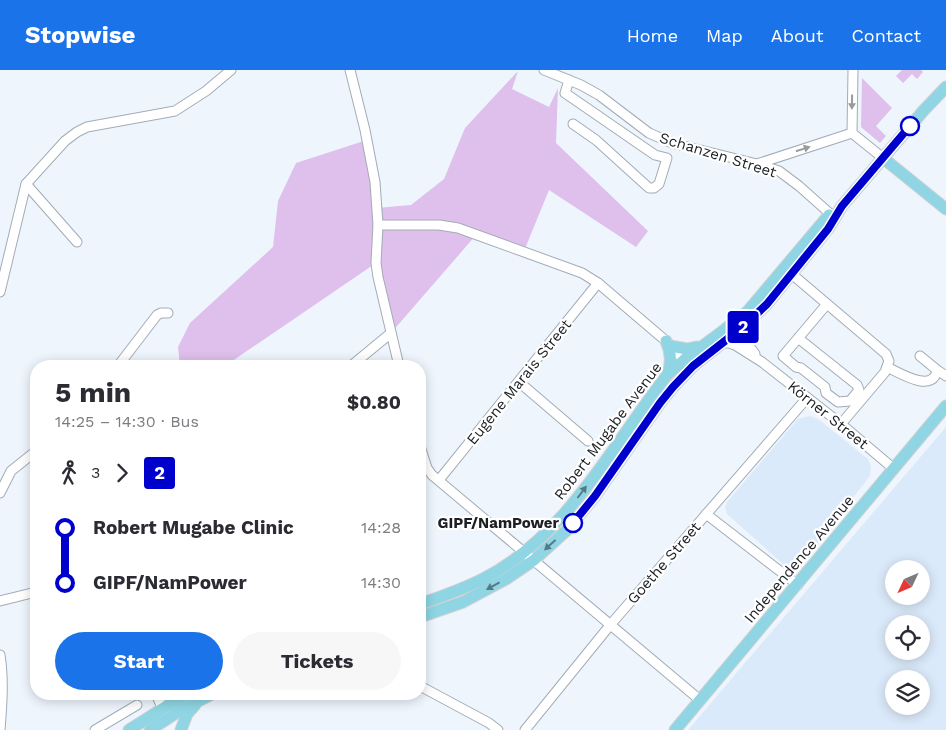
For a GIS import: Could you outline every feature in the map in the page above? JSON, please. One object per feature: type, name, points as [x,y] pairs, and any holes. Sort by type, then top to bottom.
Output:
[{"type":"main road","name":"Robert Mugabe Avenue","points":[[426,602],[484,578],[524,552],[563,514],[579,497],[667,375],[703,344],[748,311],[788,271],[833,216],[946,87]]},
{"type":"main road","points":[[883,158],[946,209]]},
{"type":"main road","name":"Robert Mugabe Avenue","points":[[426,616],[463,602],[490,588],[534,560],[566,531],[582,514],[673,387],[702,358],[744,326],[767,304],[788,271]]},
{"type":"main road","points":[[667,375],[670,356],[668,344],[693,349],[703,344]]},
{"type":"main road","name":"Independence Avenue","points":[[675,730],[946,406]]},
{"type":"main road","points":[[130,730],[157,700]]},
{"type":"main road","points":[[150,730],[198,701]]},
{"type":"main road","points":[[181,730],[187,714],[198,701]]},
{"type":"street","points":[[0,291],[26,184],[48,158],[76,132],[87,127],[175,111],[206,91],[231,70]]},
{"type":"street","points":[[350,70],[366,134],[375,182],[378,225],[376,263],[398,360]]},
{"type":"street","name":"Schanzen Street","points":[[544,70],[570,80],[599,95],[649,133],[672,142],[779,171],[833,216]]},
{"type":"street","points":[[852,133],[853,70]]},
{"type":"street","points":[[570,80],[565,93],[655,155],[667,158]]},
{"type":"street","points":[[573,124],[596,140],[651,189],[659,184],[672,142]]},
{"type":"street","points":[[852,133],[883,158]]},
{"type":"street","points":[[757,164],[852,133]]},
{"type":"street","points":[[26,184],[76,242]]},
{"type":"street","points":[[378,225],[439,225],[458,228],[571,268],[590,277],[684,360],[694,362],[702,358]]},
{"type":"street","points":[[788,271],[886,354],[888,364],[913,380],[926,382],[932,380],[937,370]]},
{"type":"street","name":"Eugene Marais Street","points":[[440,480],[598,284]]},
{"type":"street","points":[[798,338],[857,385],[859,390],[850,401],[838,402],[826,392],[825,387],[801,368],[784,359],[784,354],[826,304]]},
{"type":"street","points":[[123,360],[157,316],[161,313],[168,313]]},
{"type":"street","name":"Körner Street","points":[[744,326],[744,339],[762,362]]},
{"type":"street","points":[[358,360],[391,333]]},
{"type":"street","name":"Körner Street","points":[[721,343],[735,345],[762,362],[841,424],[894,469]]},
{"type":"street","points":[[920,356],[946,376]]},
{"type":"street","points":[[841,424],[888,364]]},
{"type":"street","points":[[518,382],[588,441]]},
{"type":"street","name":"Goethe Street","points":[[525,730],[611,624],[807,398]]},
{"type":"street","points":[[0,493],[11,471],[30,456]]},
{"type":"street","points":[[426,465],[440,480],[700,700]]},
{"type":"street","points":[[706,514],[798,585]]},
{"type":"street","points":[[0,601],[30,594]]},
{"type":"street","points":[[0,655],[2,684],[0,730]]},
{"type":"street","points":[[426,689],[482,719],[498,730]]},
{"type":"street","points":[[160,700],[170,717]]},
{"type":"street","points":[[95,730],[136,705]]},
{"type":"shaded area","points":[[902,70],[921,70],[923,72],[917,79],[912,74],[903,83],[896,76]]},
{"type":"shaded area","points":[[518,71],[512,89],[549,107],[558,88],[556,143],[648,231],[636,247],[549,190],[524,251],[476,235],[391,333],[376,263],[234,360],[179,360],[178,347],[190,323],[273,247],[278,201],[296,163],[367,140],[377,208],[411,205],[444,179],[465,128]]},
{"type":"shaded area","points":[[862,78],[892,108],[876,126],[886,136],[880,143],[861,127]]},
{"type":"shaded area","points":[[810,416],[818,419],[868,459],[871,467],[870,476],[800,565],[795,568],[784,565],[727,514],[725,507],[727,502],[798,419]]},
{"type":"shaded area","points":[[946,427],[946,730],[688,730]]},
{"type":"bus line","name":"2","points":[[573,523],[582,514],[673,387],[693,366],[744,326],[767,304],[828,229],[842,206],[910,126]]},
{"type":"place","name":"GIPF/NamPower","points":[[573,523]]}]
